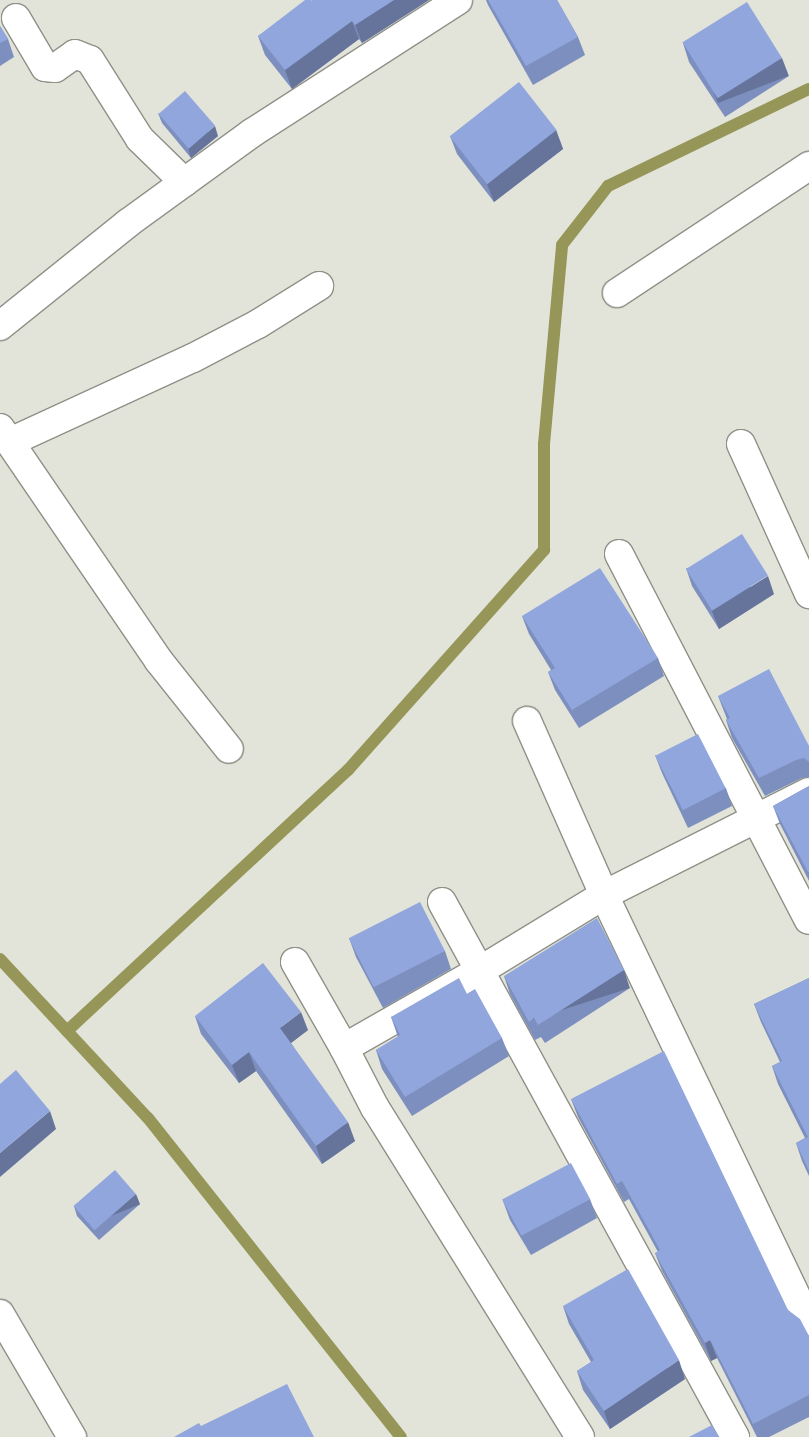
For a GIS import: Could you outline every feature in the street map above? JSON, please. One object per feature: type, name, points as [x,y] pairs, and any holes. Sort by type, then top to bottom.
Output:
[{"type":"street","points":[[0,326],[184,182],[252,133],[458,0]]},
{"type":"street","points":[[16,18],[45,67],[55,68],[75,54],[90,60],[140,139],[184,182]]},
{"type":"street","points":[[617,294],[809,166]]},
{"type":"street","points":[[229,748],[159,661],[5,435],[193,358],[258,324],[319,286]]},
{"type":"street","points":[[741,444],[809,594]]},
{"type":"street","points":[[619,554],[809,920]]},
{"type":"street","points":[[527,722],[604,895],[809,1322]]},
{"type":"street","points":[[344,1048],[481,970],[604,895],[758,820],[809,792]]},
{"type":"street","points":[[442,902],[481,970],[735,1437]]},
{"type":"street","points":[[295,962],[344,1048],[375,1108],[580,1437]]},
{"type":"street","points":[[2,1320],[72,1437]]},
{"type":"building","points":[[305,0],[394,0],[355,25],[352,21],[285,70],[258,36]]},
{"type":"building","points":[[488,0],[557,0],[578,37],[526,66]]},
{"type":"building","points":[[747,2],[782,58],[718,98],[683,42]]},
{"type":"building","points":[[0,26],[8,39],[0,43]]},
{"type":"building","points":[[519,82],[557,130],[487,184],[450,136]]},
{"type":"building","points":[[185,91],[215,126],[189,149],[159,114]]},
{"type":"building","points":[[742,534],[768,576],[712,611],[686,569]]},
{"type":"building","points":[[600,568],[658,658],[572,710],[548,672],[555,668],[522,616]]},
{"type":"building","points":[[769,669],[809,746],[809,762],[804,758],[796,760],[759,778],[726,720],[730,718],[718,696]]},
{"type":"building","points":[[698,734],[726,788],[683,810],[655,756]]},
{"type":"building","points":[[809,786],[809,872],[808,872],[773,806]]},
{"type":"building","points":[[420,902],[445,951],[374,987],[349,938]]},
{"type":"building","points":[[597,918],[624,970],[538,1025],[534,1018],[529,1022],[504,976]]},
{"type":"building","points":[[263,963],[301,1012],[280,1028],[348,1122],[316,1146],[249,1052],[232,1065],[195,1016]]},
{"type":"building","points":[[459,978],[467,994],[475,989],[502,1038],[405,1097],[376,1050],[400,1035],[391,1017]]},
{"type":"building","points":[[809,978],[809,1171],[796,1143],[808,1137],[772,1066],[782,1061],[754,1004]]},
{"type":"building","points":[[664,1051],[788,1310],[800,1319],[809,1336],[809,1395],[753,1424],[710,1340],[705,1343],[655,1253],[660,1250],[622,1181],[617,1184],[571,1099]]},
{"type":"building","points":[[16,1070],[50,1111],[0,1153],[0,1084]]},
{"type":"building","points":[[571,1163],[590,1199],[521,1236],[502,1200]]},
{"type":"building","points":[[115,1170],[136,1194],[94,1230],[73,1206]]},
{"type":"building","points":[[628,1269],[679,1360],[604,1411],[577,1371],[594,1360],[563,1306]]},
{"type":"building","points":[[287,1384],[314,1437],[174,1437],[199,1423],[201,1426]]},
{"type":"building","points":[[712,1425],[719,1437],[689,1437]]},
{"type":"waterway","points":[[67,1031],[348,770],[544,550],[544,444],[562,245],[608,186],[809,89]]},
{"type":"waterway","points":[[0,959],[148,1118],[401,1437]]}]
